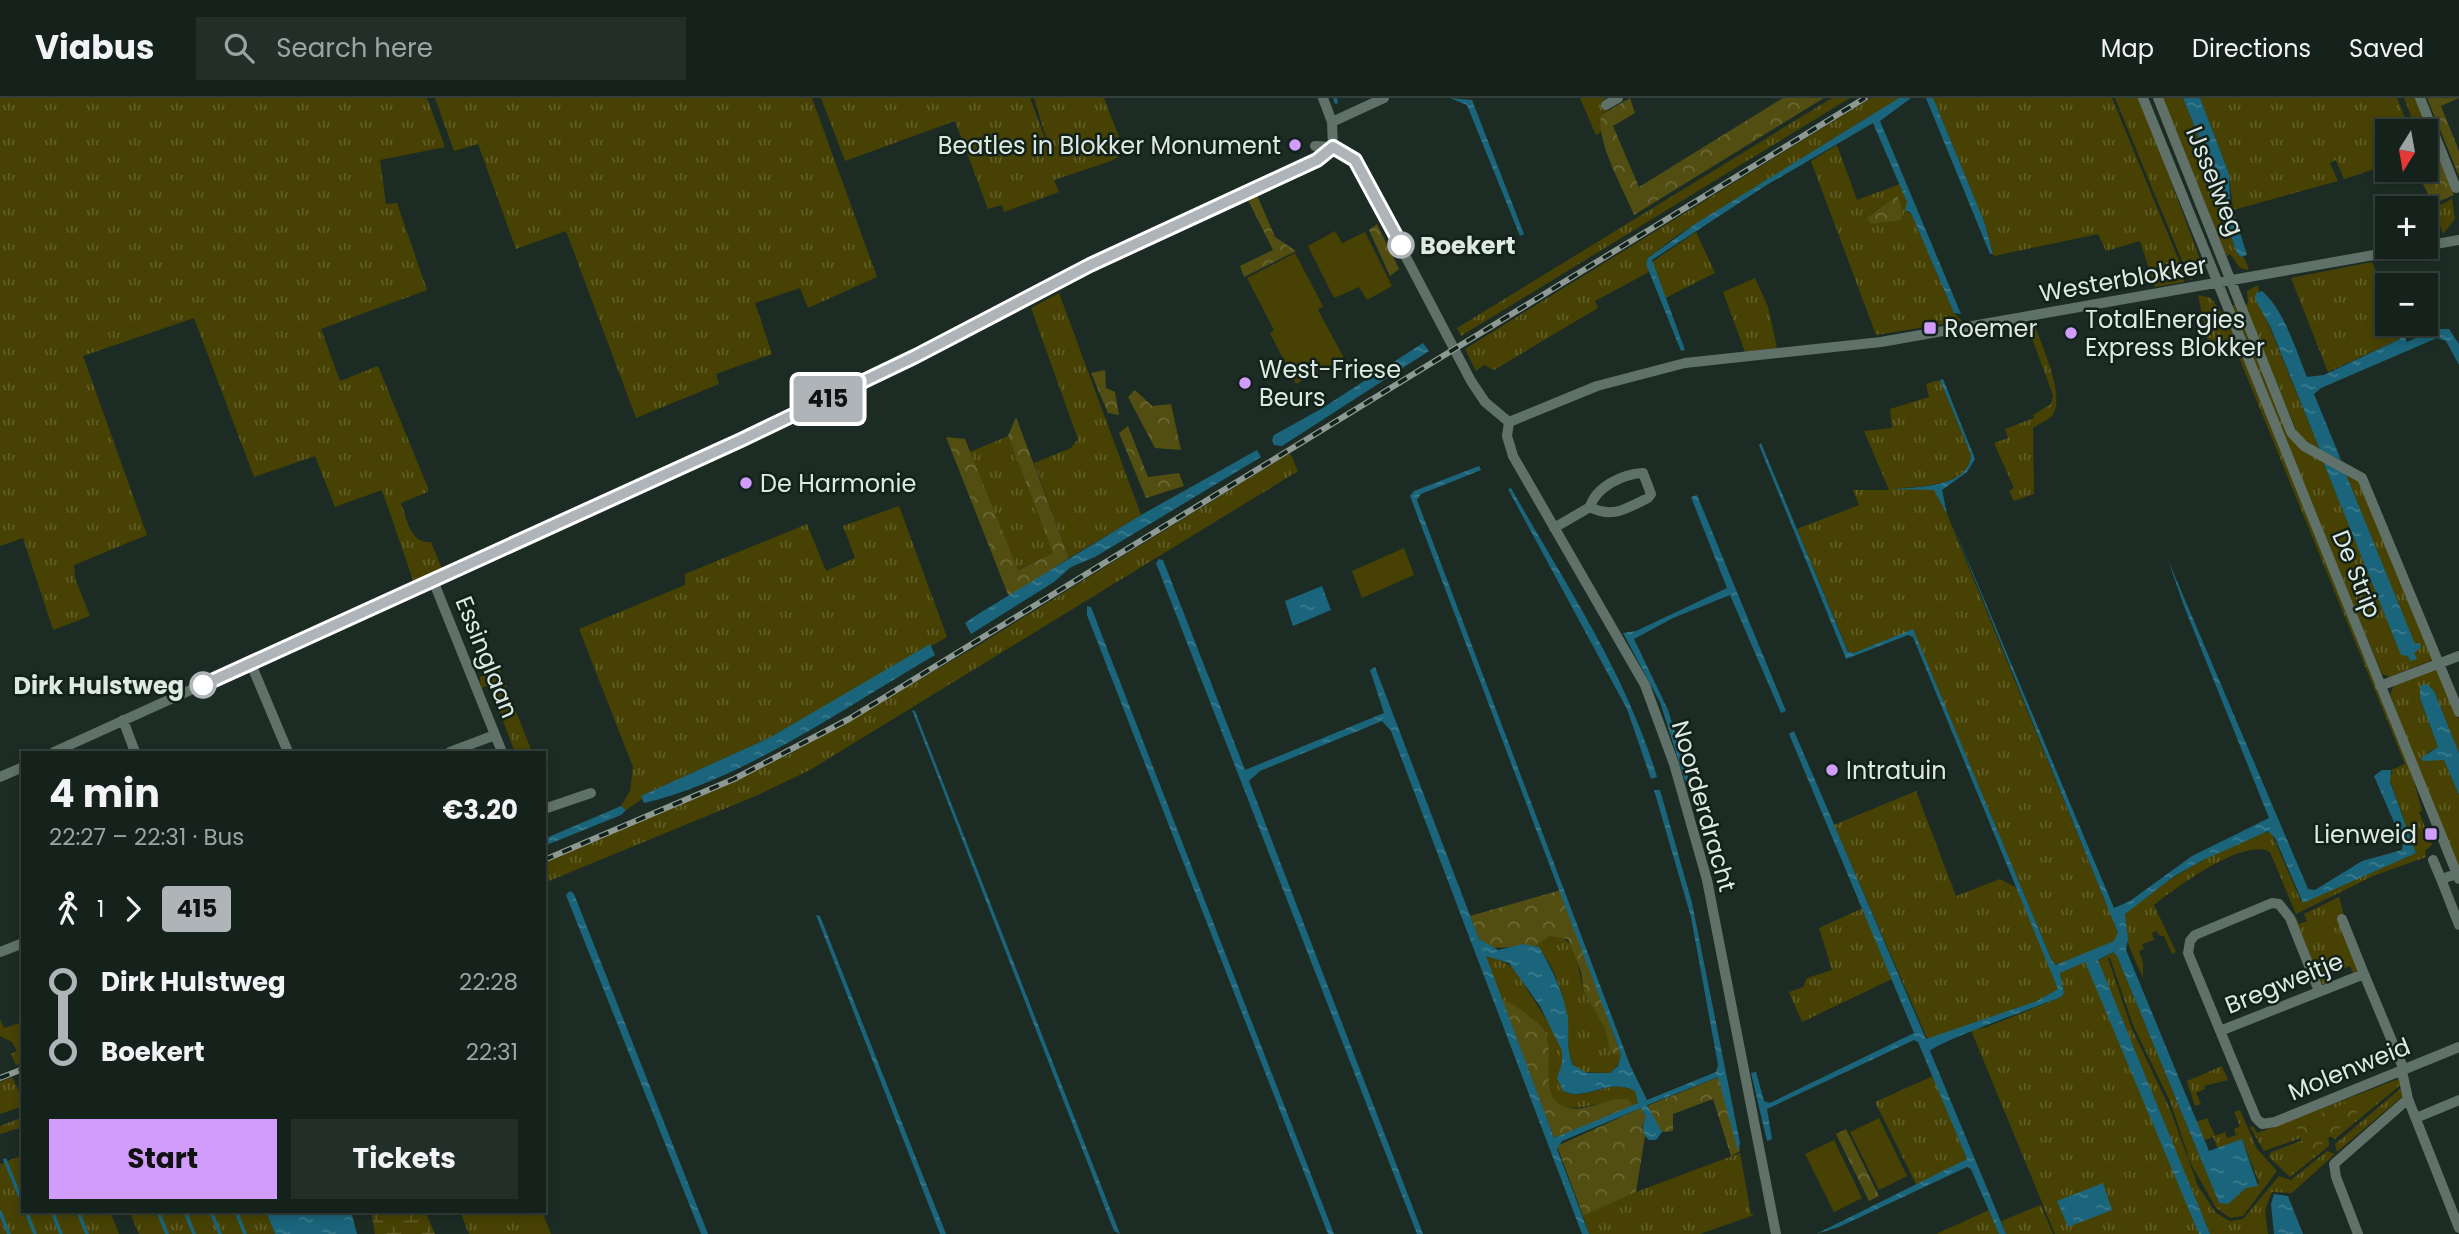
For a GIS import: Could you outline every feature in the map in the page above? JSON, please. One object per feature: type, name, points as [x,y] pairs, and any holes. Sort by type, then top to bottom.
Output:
[{"type":"street","points":[[1324,98],[1332,122],[1333,147]]},
{"type":"street","points":[[1332,122],[1384,98]]},
{"type":"street","points":[[1606,105],[1618,98]]},
{"type":"street","name":"IJsselweg","points":[[2143,98],[2218,284]]},
{"type":"street","name":"IJsselweg","points":[[2158,98],[2232,281]]},
{"type":"street","points":[[2420,98],[2456,188]]},
{"type":"street","points":[[1315,146],[1333,147],[1355,160],[1471,381],[1485,402],[1509,422]]},
{"type":"street","points":[[56,751],[251,664],[432,578],[741,440],[916,356],[1090,265],[1317,160],[1333,147]]},
{"type":"street","name":"Westerblokker","points":[[1509,422],[1597,386],[1685,363],[1881,342],[2459,240]]},
{"type":"street","name":"De Strip","points":[[2232,281],[2291,432],[2304,446],[2362,478],[2371,495],[2459,712]]},
{"type":"street","name":"De Strip","points":[[2218,284],[2458,876]]},
{"type":"street","name":"Noorderdracht","points":[[1509,422],[1507,436],[1513,456],[1645,685],[1674,764],[1707,880],[1776,1234]]},
{"type":"street","points":[[1554,528],[1590,507],[1600,490],[1633,474],[1643,473],[1651,494],[1648,498],[1613,515],[1590,507]]},
{"type":"street","name":"Essinglaan","points":[[432,578],[502,751]]},
{"type":"street","points":[[2380,686],[2439,663],[2458,659]]},
{"type":"street","points":[[251,664],[288,751]]},
{"type":"street","points":[[123,720],[135,751]]},
{"type":"street","points":[[453,751],[495,735]]},
{"type":"street","points":[[0,778],[21,768]]},
{"type":"street","points":[[546,808],[591,793]]},
{"type":"street","points":[[2433,860],[2459,925]]},
{"type":"street","points":[[2441,879],[2458,876]]},
{"type":"street","points":[[2220,1031],[2188,953],[2190,941],[2195,935],[2272,903],[2279,904],[2290,918],[2319,991]]},
{"type":"street","name":"Bregweitje","points":[[2342,919],[2403,1070],[2408,1099],[2459,1228]]},
{"type":"street","points":[[0,952],[21,944]]},
{"type":"street","name":"Bregweitje","points":[[2220,1031],[2364,974]]},
{"type":"street","name":"Molenweid","points":[[2220,1031],[2256,1118],[2266,1125],[2459,1047]]},
{"type":"street","points":[[2358,1234],[2336,1177],[2334,1164],[2408,1099]]},
{"type":"street","points":[[2416,1118],[2459,1100]]},
{"type":"green space","points":[[0,98],[427,98],[445,147],[380,160],[386,204],[397,203],[427,290],[321,329],[340,381],[378,366],[428,488],[428,492],[401,503],[410,529],[418,539],[431,542],[442,569],[414,583],[382,490],[335,507],[315,456],[254,477],[194,318],[83,356],[147,535],[74,565],[75,578],[90,616],[53,630],[23,538],[0,546]]},
{"type":"green space","points":[[435,98],[812,98],[877,277],[808,308],[800,288],[755,303],[772,354],[716,374],[719,384],[636,418],[566,231],[516,249],[478,144],[454,151]]},
{"type":"green space","points":[[821,98],[1030,98],[1052,157],[1034,98],[1104,98],[1125,153],[1111,161],[1054,180],[1059,192],[1004,212],[1002,205],[988,209],[955,121],[845,161]]},
{"type":"green space","points":[[1580,98],[1606,98],[1602,101],[1608,110],[1601,115],[1601,132],[1596,135]]},
{"type":"green space","points":[[1630,98],[1635,113],[1613,126],[1639,187],[1783,98],[1824,98],[1634,215],[1606,152],[1601,126],[1601,115]]},
{"type":"green space","points":[[1832,98],[1850,98],[1461,336],[1457,328]]},
{"type":"green space","points":[[1871,98],[1899,98],[1676,236],[1648,258],[1649,272],[1595,301],[1598,308],[1494,370],[1484,365],[1476,371],[1465,349]]},
{"type":"green space","points":[[1933,98],[2112,98],[2184,273],[2184,282],[2155,287],[2140,241],[2106,251],[2098,234],[1994,256],[1984,221]]},
{"type":"green space","points":[[2115,98],[2140,98],[2201,262],[2190,280]]},
{"type":"green space","points":[[2161,98],[2183,98],[2213,172],[2219,203],[2237,253],[2245,259],[2249,270],[2240,268],[2230,254],[2227,256],[2219,241]]},
{"type":"green space","points":[[2200,98],[2397,98],[2405,119],[2375,119],[2375,169],[2344,179],[2336,160],[2330,163],[2338,181],[2233,210],[2229,174]]},
{"type":"green space","points":[[2404,98],[2415,98],[2423,119],[2412,119]]},
{"type":"green space","points":[[2427,98],[2459,98],[2441,106],[2459,151],[2459,176],[2438,119],[2436,119]]},
{"type":"green space","points":[[1837,145],[1857,200],[1900,184],[1907,202],[1907,213],[1911,213],[1954,313],[1962,321],[1876,335],[1811,161]]},
{"type":"green space","points":[[2438,159],[2454,195],[2438,202],[2438,196],[2429,196],[2422,182],[2438,182]]},
{"type":"green space","points":[[1257,195],[1275,237],[1296,251],[1244,277],[1240,266],[1273,250],[1248,200]]},
{"type":"green space","points":[[1897,196],[1901,204],[1901,220],[1871,224],[1867,218]]},
{"type":"green space","points":[[2452,199],[2455,219],[2443,234],[2438,221],[2438,201],[2440,205]]},
{"type":"green space","points":[[1377,224],[1399,269],[1390,276],[1369,230]]},
{"type":"green space","points":[[1335,231],[1342,243],[1365,232],[1392,286],[1367,300],[1359,287],[1334,298],[1308,246]]},
{"type":"green space","points":[[1696,232],[1715,273],[1665,298],[1652,262]]},
{"type":"green space","points":[[1295,253],[1323,306],[1318,310],[1344,358],[1296,384],[1270,333],[1274,330],[1247,278]]},
{"type":"green space","points":[[2372,262],[2376,273],[2375,336],[2402,338],[2328,372],[2291,278]]},
{"type":"green space","points":[[1755,278],[1768,307],[1777,348],[1745,352],[1723,292]]},
{"type":"green space","points":[[2258,285],[2259,292],[2256,294],[2320,450],[2310,447],[2297,432],[2245,305],[2248,303],[2247,291]]},
{"type":"green space","points":[[1059,293],[1141,515],[1069,558],[1034,463],[1071,448],[1078,439],[1031,308]]},
{"type":"green space","points":[[2198,295],[2211,298],[2221,312],[2224,311],[2411,770],[2422,811],[2419,812],[2432,845],[2425,851],[2426,857],[2373,876],[2296,914],[2270,852],[2259,849],[2244,852],[2210,866],[2154,905],[2176,952],[2172,954],[2164,936],[2160,936],[2157,931],[2152,933],[2154,940],[2142,944],[2144,949],[2139,951],[2143,963],[2143,978],[2125,933],[2124,918],[2130,909],[2167,882],[2240,842],[2271,832],[2301,901],[2416,853],[2388,775],[2392,774],[2391,770],[2405,764],[2233,343],[2210,351]]},
{"type":"green space","points":[[2235,305],[2287,433],[2323,461],[2401,654],[2408,656],[2421,647],[2415,645],[2345,472],[2360,482],[2434,659],[2390,677],[2382,674],[2230,306]]},
{"type":"green space","points":[[2027,325],[2036,329],[2052,373],[2056,408],[2052,416],[2033,428],[2034,494],[2014,501],[2009,491],[2014,488],[1994,443],[2008,438],[2005,429],[2034,418],[2033,415],[2051,404],[2053,395]]},
{"type":"green space","points":[[1105,370],[1106,388],[1115,392],[1119,415],[1108,413],[1091,373]]},
{"type":"green space","points":[[1940,380],[1971,455],[1968,466],[1961,474],[1940,483],[1893,489],[1934,489],[1947,514],[2118,933],[2116,940],[2060,965],[2053,963],[1913,630],[1849,653],[1797,529],[1859,505],[1853,490],[1889,490],[1864,431],[1892,428],[1890,409],[1929,397],[1926,384]]},
{"type":"green space","points":[[1135,390],[1152,406],[1171,404],[1181,450],[1155,448],[1128,397]]},
{"type":"green space","points":[[1016,417],[1069,558],[1009,597],[946,437],[965,439],[1018,570],[1053,553],[1008,436]]},
{"type":"green space","points":[[1128,426],[1148,477],[1179,473],[1184,486],[1146,498],[1119,433]]},
{"type":"green space","points":[[1008,436],[1053,553],[1017,570],[970,452]]},
{"type":"green space","points":[[1290,453],[1298,471],[810,770],[758,795],[546,882],[546,860],[788,755],[974,648]]},
{"type":"green space","points":[[899,506],[947,637],[769,738],[641,796],[642,799],[626,810],[621,806],[630,791],[633,767],[579,629],[685,585],[685,574],[807,524],[826,571],[855,558],[843,526]]},
{"type":"green space","points":[[1404,548],[1414,575],[1362,598],[1352,571]]},
{"type":"green space","points":[[499,668],[532,751],[515,751],[489,685],[481,688],[480,677]]},
{"type":"green space","points":[[2438,668],[2459,720],[2459,753],[2434,691],[2423,692],[2420,698],[2438,747],[2428,752],[2427,760],[2444,760],[2459,795],[2459,873],[2390,694],[2394,686]]},
{"type":"green space","points":[[1916,791],[1956,896],[2000,879],[2019,889],[2058,989],[2037,1001],[1928,1040],[1834,825]]},
{"type":"green space","points":[[1561,890],[1621,1055],[1610,1053],[1606,1031],[1584,992],[1581,972],[1568,939],[1550,936],[1536,946],[1491,948],[1479,939],[1470,916]]},
{"type":"green space","points":[[2339,897],[2359,971],[2353,973],[2350,966],[2324,976],[2327,984],[2322,984],[2294,919],[2296,917],[2299,924],[2307,921],[2304,914]]},
{"type":"green space","points":[[1863,908],[1892,979],[1802,1022],[1789,992],[1803,987],[1807,978],[1832,970],[1819,928]]},
{"type":"green space","points":[[1550,936],[1561,936],[1573,946],[1584,992],[1606,1031],[1610,1053],[1621,1055],[1618,1065],[1610,1073],[1580,1072],[1572,1060],[1561,991],[1548,961],[1536,946]]},
{"type":"green space","points":[[2113,952],[2117,956],[2219,1203],[2228,1204],[2246,1188],[2259,1183],[2242,1139],[2218,1149],[2213,1137],[2204,1140],[2197,1122],[2207,1118],[2215,1136],[2225,1132],[2227,1138],[2236,1135],[2234,1129],[2240,1126],[2234,1112],[2240,1110],[2257,1149],[2277,1171],[2243,1216],[2230,1218],[2216,1208],[2191,1164],[2170,1101],[2133,1025],[2108,958],[2131,1027],[2170,1109],[2198,1186],[2216,1213],[2230,1221],[2243,1219],[2279,1176],[2291,1180],[2327,1151],[2335,1154],[2292,1193],[2272,1192],[2265,1210],[2268,1234],[2210,1234],[2098,961]]},
{"type":"green space","points":[[1489,955],[1513,967],[1558,1038],[1562,1051],[1563,1091],[1580,1094],[1625,1087],[1635,1091],[1638,1103],[1634,1106],[1628,1099],[1619,1099],[1570,1108],[1560,1106],[1552,1100],[1547,1084],[1548,1040],[1502,1000],[1485,957]]},
{"type":"green space","points":[[2087,963],[2199,1234],[2055,1234],[1971,1030],[1987,1027],[2061,997],[2064,993],[2060,973]]},
{"type":"green space","points":[[1502,1000],[1525,1013],[1545,1032],[1549,1053],[1549,1087],[1558,1103],[1576,1109],[1628,1099],[1634,1106],[1554,1138]]},
{"type":"green space","points":[[0,1019],[4,1028],[21,1023],[21,1064],[16,1065],[11,1054],[17,1051],[12,1042],[0,1036]]},
{"type":"green space","points":[[2222,1066],[2228,1080],[2204,1086],[2205,1089],[2196,1093],[2201,1104],[2195,1106],[2187,1081]]},
{"type":"green space","points":[[1933,1076],[1967,1159],[1917,1186],[1875,1102]]},
{"type":"green space","points":[[12,1077],[21,1095],[21,1110],[17,1108],[0,1114],[0,1082]]},
{"type":"green space","points":[[1719,1077],[1740,1151],[1731,1156],[1713,1099],[1673,1114],[1673,1131],[1662,1132],[1647,1109],[1649,1105]]},
{"type":"green space","points":[[2401,1078],[2404,1082],[2335,1139],[2321,1131],[2264,1151],[2250,1127],[2253,1126],[2257,1133]]},
{"type":"green space","points":[[2401,1088],[2404,1095],[2337,1152],[2335,1144]]},
{"type":"green space","points":[[2361,1097],[2365,1105],[2313,1152],[2306,1154],[2296,1124]]},
{"type":"green space","points":[[1641,1108],[1646,1117],[1642,1126],[1645,1136],[1636,1192],[1583,1216],[1557,1146]]},
{"type":"green space","points":[[21,1118],[21,1128],[0,1134],[0,1126]]},
{"type":"green space","points":[[1879,1118],[1907,1176],[1879,1190],[1850,1132]]},
{"type":"green space","points":[[1846,1129],[1879,1196],[1869,1201],[1836,1134]]},
{"type":"green space","points":[[2319,1134],[2329,1141],[2329,1146],[2290,1177],[2269,1157],[2271,1152]]},
{"type":"green space","points":[[1834,1140],[1862,1198],[1834,1212],[1805,1154]]},
{"type":"green space","points":[[1740,1153],[1751,1214],[1754,1215],[1700,1234],[1589,1234],[1583,1216],[1636,1192]]},
{"type":"green space","points":[[21,1156],[21,1213],[111,1213],[119,1234],[0,1234],[0,1164]]},
{"type":"green space","points":[[2041,1205],[2053,1234],[2006,1234],[2001,1221]]},
{"type":"green space","points":[[1989,1210],[1999,1234],[1936,1234]]},
{"type":"green space","points":[[130,1213],[267,1213],[275,1234],[139,1234]]},
{"type":"green space","points":[[371,1213],[426,1213],[435,1234],[375,1234]]},
{"type":"green space","points":[[461,1213],[543,1213],[551,1234],[469,1234]]},
{"type":"water","points":[[1450,98],[1472,100],[1524,234],[1520,236],[1467,105]]},
{"type":"water","points":[[1899,98],[1911,98],[1880,121],[1961,314],[1954,313],[1911,213],[1905,210],[1907,202],[1873,123],[1765,186],[1652,260],[1685,350],[1681,351],[1646,264],[1648,258],[1695,224]]},
{"type":"water","points":[[1926,98],[1933,98],[1984,221],[1993,254],[1990,254]]},
{"type":"water","points":[[2183,98],[2200,98],[2229,174],[2230,201],[2247,255],[2241,257],[2237,253],[2219,203],[2213,172]]},
{"type":"water","points":[[2262,291],[2277,308],[2307,377],[2324,375],[2400,339],[2399,336],[2405,336],[2407,342],[2420,336],[2438,336],[2438,329],[2449,329],[2459,344],[2459,365],[2446,341],[2437,338],[2321,388],[2314,394],[2341,460],[2320,450],[2270,326],[2255,299],[2256,293]]},
{"type":"water","points":[[1423,343],[1429,351],[1282,446],[1274,445],[1274,435],[1321,409]]},
{"type":"water","points":[[1943,379],[1975,459],[1967,472],[1942,490],[1947,514],[1934,490],[1893,489],[1940,484],[1952,480],[1968,466],[1971,455],[1940,380]]},
{"type":"water","points":[[1761,443],[1848,652],[1854,653],[1913,629],[2052,961],[2056,965],[2114,941],[2118,933],[1952,523],[2114,908],[2130,901],[2192,856],[2269,818],[2168,560],[2308,889],[2315,890],[2362,861],[2402,850],[2403,843],[2374,776],[2382,770],[2391,770],[2390,782],[2416,853],[2303,903],[2275,838],[2268,831],[2203,860],[2173,877],[2125,914],[2128,939],[2126,950],[2209,1151],[2242,1139],[2258,1186],[2246,1188],[2228,1204],[2219,1203],[2117,956],[2113,952],[2098,960],[2210,1234],[2199,1234],[2085,962],[2060,973],[2064,993],[2061,997],[1969,1032],[1930,1051],[2006,1234],[1999,1234],[1971,1169],[1967,1167],[1839,1227],[1816,1234],[1967,1159],[1918,1042],[1914,1040],[1767,1109],[1772,1139],[1767,1141],[1751,1073],[1756,1072],[1764,1101],[1770,1103],[1914,1033],[1789,734],[1794,731],[1926,1039],[2037,1001],[2058,989],[1913,637],[1908,635],[1846,659],[1759,445]]},
{"type":"water","points":[[1257,450],[1261,457],[1095,557],[1071,567],[1054,582],[971,634],[965,623],[975,616],[1141,515]]},
{"type":"water","points":[[2323,461],[2345,472],[2415,644],[2420,643],[2421,647],[2414,653],[2417,659],[2410,661],[2408,656],[2401,655]]},
{"type":"water","points":[[1479,466],[1481,470],[1421,494],[1417,500],[1630,1065],[1647,1100],[1716,1072],[1718,1065],[1691,917],[1654,790],[1660,790],[1692,903],[1740,1143],[1738,1151],[1718,1077],[1647,1105],[1662,1132],[1656,1140],[1649,1140],[1643,1132],[1646,1117],[1641,1108],[1562,1141],[1557,1149],[1589,1234],[1582,1234],[1391,731],[1382,721],[1260,771],[1249,781],[1423,1234],[1417,1234],[1156,563],[1159,559],[1163,560],[1245,770],[1384,713],[1370,670],[1375,667],[1479,939],[1498,950],[1523,944],[1539,947],[1564,1002],[1573,1065],[1587,1073],[1610,1073],[1618,1066],[1621,1054],[1410,496],[1414,491]],"holes":[[[1486,956],[1509,963],[1540,1006],[1562,1051],[1562,1063],[1557,1078],[1563,1091],[1580,1094],[1625,1087],[1635,1091],[1638,1103],[1554,1138]]]},
{"type":"water","points":[[1511,488],[1611,665],[1629,701],[1657,777],[1651,779],[1627,709],[1508,489]]},
{"type":"water","points":[[1697,495],[1786,711],[1781,713],[1730,595],[1673,618],[1634,639],[1668,710],[1689,780],[1685,781],[1660,702],[1623,633],[1636,631],[1727,588],[1691,497]]},
{"type":"water","points":[[1322,586],[1331,610],[1293,626],[1285,601]]},
{"type":"water","points":[[1087,606],[1091,607],[1334,1234],[1328,1234],[1087,615]]},
{"type":"water","points":[[930,644],[935,655],[794,739],[718,778],[644,803],[641,796],[769,738]]},
{"type":"water","points":[[2427,684],[2434,691],[2459,753],[2459,795],[2444,760],[2423,761],[2421,758],[2438,747],[2420,698],[2420,686]]},
{"type":"water","points":[[912,710],[915,711],[1120,1234],[1114,1231]]},
{"type":"water","points":[[621,806],[626,810],[621,815],[546,845],[546,838]]},
{"type":"water","points":[[570,891],[574,894],[708,1234],[701,1234],[566,895]]},
{"type":"water","points":[[816,915],[820,916],[946,1234],[940,1234]]},
{"type":"water","points":[[2103,1183],[2112,1210],[2068,1227],[2057,1201]]},
{"type":"water","points":[[2274,1194],[2288,1196],[2303,1234],[2274,1234],[2271,1204]]},
{"type":"water","points":[[267,1213],[352,1213],[357,1234],[275,1234]]},
{"type":"waterway","points":[[1335,98],[1336,102]]},
{"type":"waterway","points":[[5,1160],[21,1199]]},
{"type":"waterway","points":[[0,1212],[9,1234]]},
{"type":"waterway","points":[[27,1213],[35,1234]]},
{"type":"waterway","points":[[53,1213],[61,1234]]},
{"type":"waterway","points":[[79,1213],[87,1234]]},
{"type":"waterway","points":[[159,1213],[167,1234]]},
{"type":"waterway","points":[[186,1213],[194,1234]]},
{"type":"waterway","points":[[212,1213],[220,1234]]},
{"type":"waterway","points":[[237,1213],[245,1234]]},
{"type":"railway","points":[[546,859],[734,779],[849,719],[1865,98]]},
{"type":"railway","points":[[0,1078],[21,1070]]},
{"type":"bus line","name":"415","points":[[203,685],[432,578],[766,428],[916,356],[1090,265],[1317,160],[1333,147],[1355,160],[1401,245]]},
{"type":"place","name":"Beatles in Blokker Monument","points":[[1295,145]]},
{"type":"place","name":"Boekert","points":[[1401,245]]},
{"type":"place","name":"Roemer","points":[[1930,328]]},
{"type":"place","name":"TotalEnergies Express Blokker","points":[[2071,333]]},
{"type":"place","name":"West-Friese Beurs","points":[[1245,383]]},
{"type":"place","name":"De Harmonie","points":[[746,483]]},
{"type":"place","name":"Dirk Hulstweg","points":[[203,685]]},
{"type":"place","name":"Intratuin","points":[[1832,770]]},
{"type":"place","name":"Lienweid","points":[[2431,834]]}]
